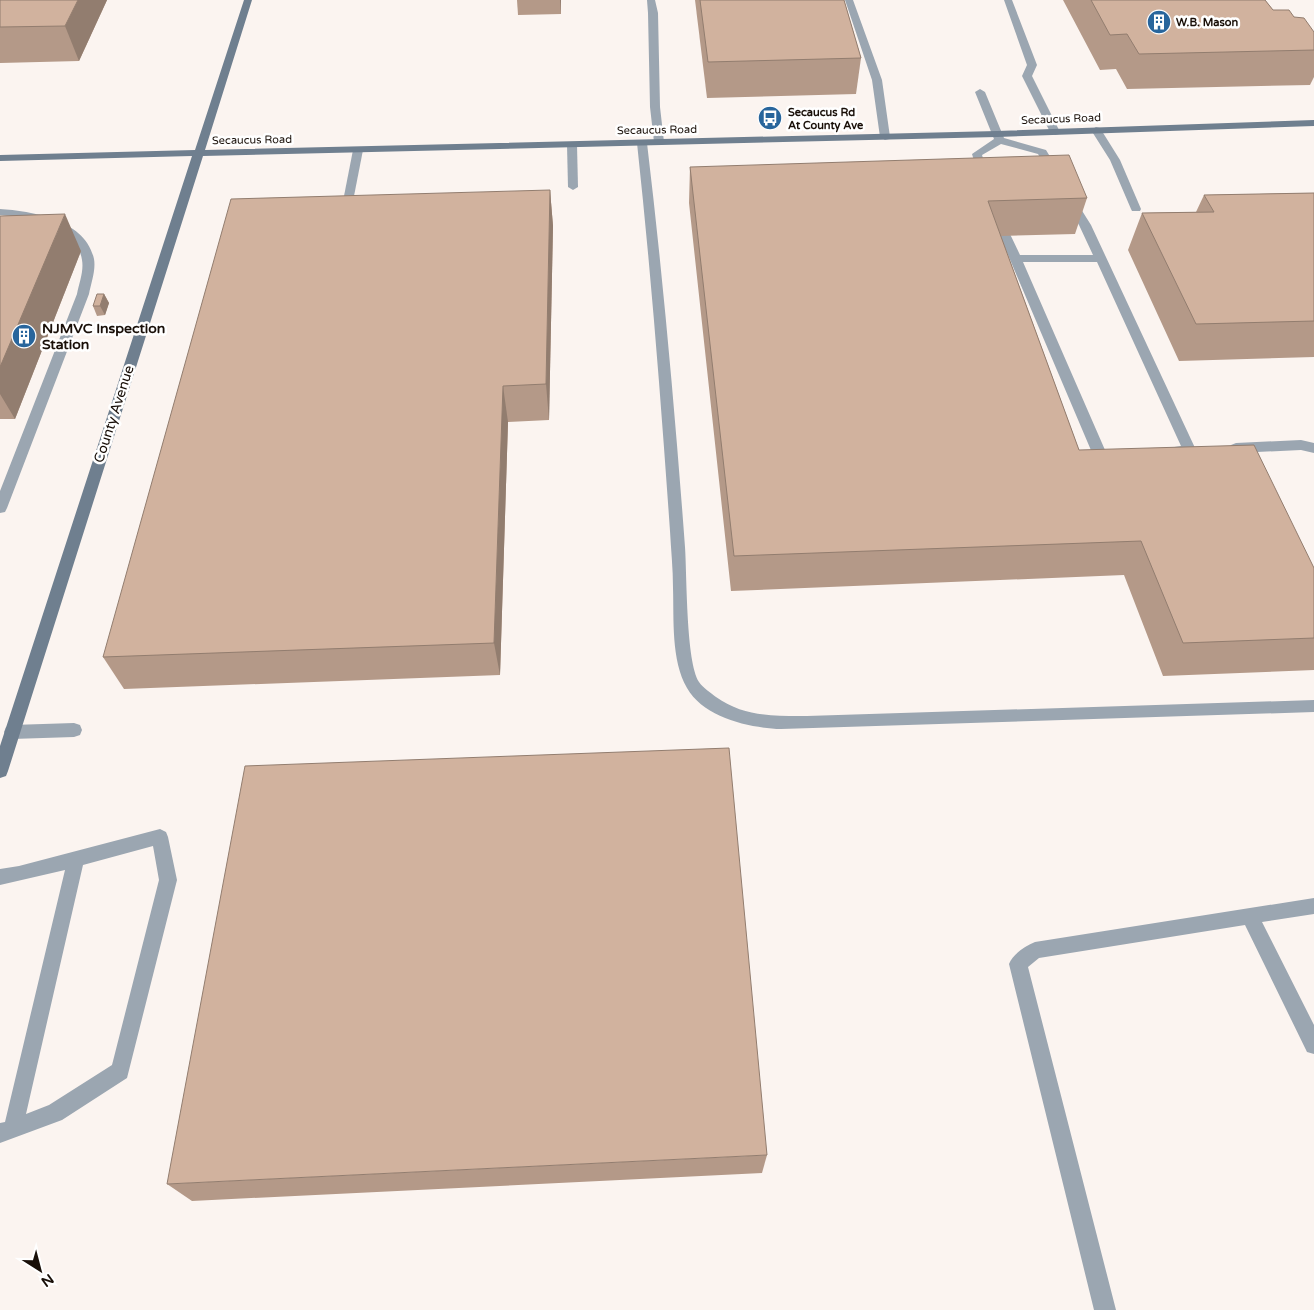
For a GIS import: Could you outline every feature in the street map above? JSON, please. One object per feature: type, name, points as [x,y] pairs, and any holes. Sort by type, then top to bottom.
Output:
[{"type":"main road","name":"County Avenue","points":[[0,771],[248,0]]},
{"type":"main road","name":"Secaucus Road","points":[[0,158],[885,137],[998,137],[1096,130],[1314,123]]},
{"type":"lane","points":[[651,0],[655,107],[659,142]]},
{"type":"lane","points":[[849,0],[877,80],[885,137]]},
{"type":"lane","points":[[1008,0],[1032,65],[1027,76],[1055,132]]},
{"type":"lane","points":[[980,92],[998,137],[1042,152],[1085,225],[1194,450],[1160,452]]},
{"type":"lane","points":[[1096,130],[1114,160],[1136,209]]},
{"type":"lane","points":[[986,186],[978,154],[998,137]]},
{"type":"lane","points":[[642,143],[659,298],[682,586],[685,662],[693,685],[705,698],[728,713],[749,721],[807,722],[1314,706]]},
{"type":"lane","points":[[572,145],[573,187]]},
{"type":"lane","points":[[349,196],[358,150]]},
{"type":"lane","points":[[0,212],[15,212],[35,221],[55,224],[80,240],[88,258],[83,294],[0,508]]},
{"type":"lane","points":[[8,226],[15,212]]},
{"type":"lane","points":[[55,224],[55,242]]},
{"type":"lane","points":[[1006,236],[1100,455],[1120,454]]},
{"type":"lane","points":[[1016,258],[1101,259]]},
{"type":"lane","points":[[1227,448],[1301,445],[1314,448]]},
{"type":"lane","points":[[12,732],[74,730]]},
{"type":"lane","points":[[0,877],[19,874],[160,837],[168,880],[120,1070],[55,1114],[7,1131]]},
{"type":"lane","points":[[7,1131],[76,858]]},
{"type":"lane","points":[[1105,1310],[1018,964],[1035,950],[1314,906]]},
{"type":"lane","points":[[1249,916],[1314,1045]]},
{"type":"building","points":[[0,0],[78,0],[65,26],[0,27]]},
{"type":"building","points":[[700,0],[844,0],[861,58],[708,62]]},
{"type":"building","points":[[1091,0],[1265,0],[1273,10],[1289,10],[1294,17],[1304,18],[1314,32],[1314,50],[1139,54],[1127,34],[1110,35]]},
{"type":"building","points":[[1069,155],[1087,198],[988,201],[1079,450],[1254,445],[1314,568],[1314,638],[1183,643],[1141,541],[734,556],[690,167]]},
{"type":"building","points":[[550,190],[546,384],[503,386],[494,643],[103,657],[231,199]]},
{"type":"building","points":[[1314,193],[1314,321],[1196,324],[1142,213],[1214,212],[1204,195]]},
{"type":"building","points":[[65,214],[0,367],[0,216]]},
{"type":"building","points":[[97,294],[104,294],[100,306],[93,306]]},
{"type":"building","points":[[729,748],[767,1155],[167,1184],[245,766]]},
{"type":"place","name":"W.B. Mason","points":[[1159,22]]},
{"type":"place","name":"Secaucus Rd At County Ave","points":[[770,118]]},
{"type":"place","name":"NJMVC Inspection Station","points":[[24,336]]}]
